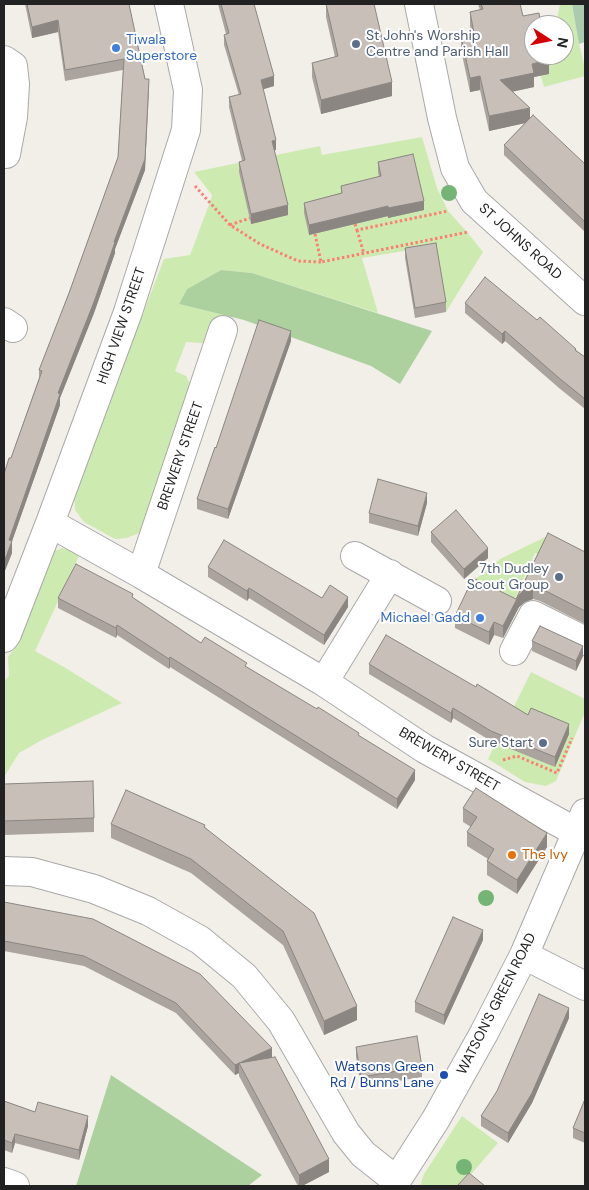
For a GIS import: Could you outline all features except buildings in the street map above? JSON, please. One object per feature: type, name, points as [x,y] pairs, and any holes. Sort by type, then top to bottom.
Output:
[{"type":"street","name":"HIGH VIEW STREET","points":[[4,638],[50,523],[128,312],[186,130],[188,90],[169,4]]},
{"type":"street","name":"ST JOHNS ROAD","points":[[420,4],[442,118],[455,168],[474,201],[585,301]]},
{"type":"street","points":[[4,60],[13,66],[15,84],[14,117],[6,154]]},
{"type":"street","name":"BREWERY STREET","points":[[141,574],[202,364],[224,330]]},
{"type":"street","name":"BREWERY STREET","points":[[50,523],[141,574],[324,682],[425,749],[582,823]]},
{"type":"street","points":[[356,556],[437,601]]},
{"type":"street","points":[[324,682],[390,574]]},
{"type":"street","points":[[532,600],[585,624]]},
{"type":"street","points":[[514,651],[533,615],[585,641]]},
{"type":"street","name":"WATSON'S GREEN ROAD","points":[[395,1184],[436,1120],[484,1033],[524,955],[582,823]]},
{"type":"street","points":[[4,871],[32,872],[94,889],[148,911],[200,940],[244,976],[282,1021],[346,1133],[363,1154],[395,1184]]},
{"type":"street","points":[[524,955],[585,986]]},
{"type":"street","points":[[4,1182],[15,1186]]},
{"type":"path","points":[[194,185],[230,225],[260,244],[298,261],[321,262],[364,254],[467,232],[497,221]]},
{"type":"path","points":[[357,230],[450,210]]},
{"type":"path","points":[[230,225],[250,218]]},
{"type":"path","points":[[355,224],[364,254]]},
{"type":"path","points":[[315,234],[321,262]]},
{"type":"path","points":[[501,760],[517,756],[557,773],[572,738]]},
{"type":"green space","points":[[560,4],[572,4],[574,15],[558,15]]},
{"type":"green space","points":[[572,4],[585,4],[585,42],[579,44],[574,15]]},
{"type":"green space","points":[[574,15],[585,76],[544,87],[541,76],[549,74],[547,65],[574,65]]},
{"type":"green space","points":[[422,137],[437,188],[448,211],[483,252],[446,312],[422,248],[362,258],[378,313],[252,273],[221,270],[187,289],[179,304],[224,315],[214,338],[202,343],[186,342],[175,371],[186,376],[191,386],[145,525],[139,533],[127,538],[115,539],[84,522],[75,510],[74,493],[164,259],[190,255],[210,202],[212,195],[194,172],[320,146],[322,155]]},
{"type":"green space","points":[[221,270],[252,273],[432,331],[400,384],[371,366],[244,320],[179,304],[187,289]]},
{"type":"green space","points":[[545,537],[548,546],[543,556],[535,553],[514,601],[473,581],[500,559]]},
{"type":"green space","points":[[62,548],[72,550],[79,556],[35,651],[122,703],[42,740],[19,753],[4,777],[4,681],[9,676],[8,657],[20,641],[50,553]]},
{"type":"green space","points":[[531,672],[585,699],[585,712],[556,781],[546,786],[525,782],[488,759]]},
{"type":"green space","points":[[111,1075],[262,1175],[248,1186],[76,1186]]},
{"type":"green space","points":[[462,1116],[498,1143],[461,1186],[420,1186],[424,1174]]},
{"type":"place","name":"St John's Worship Centre and Parish Hall","points":[[356,44]]},
{"type":"place","name":"Tiwala Superstore","points":[[116,48]]},
{"type":"place","name":"7th Dudley Scout Group","points":[[559,577]]},
{"type":"place","name":"Michael Gadd","points":[[480,618]]},
{"type":"place","name":"Sure Start","points":[[543,743]]},
{"type":"place","name":"The Ivy","points":[[512,855]]},
{"type":"place","name":"Watsons Green Rd / Bunns Lane","points":[[444,1075]]}]
